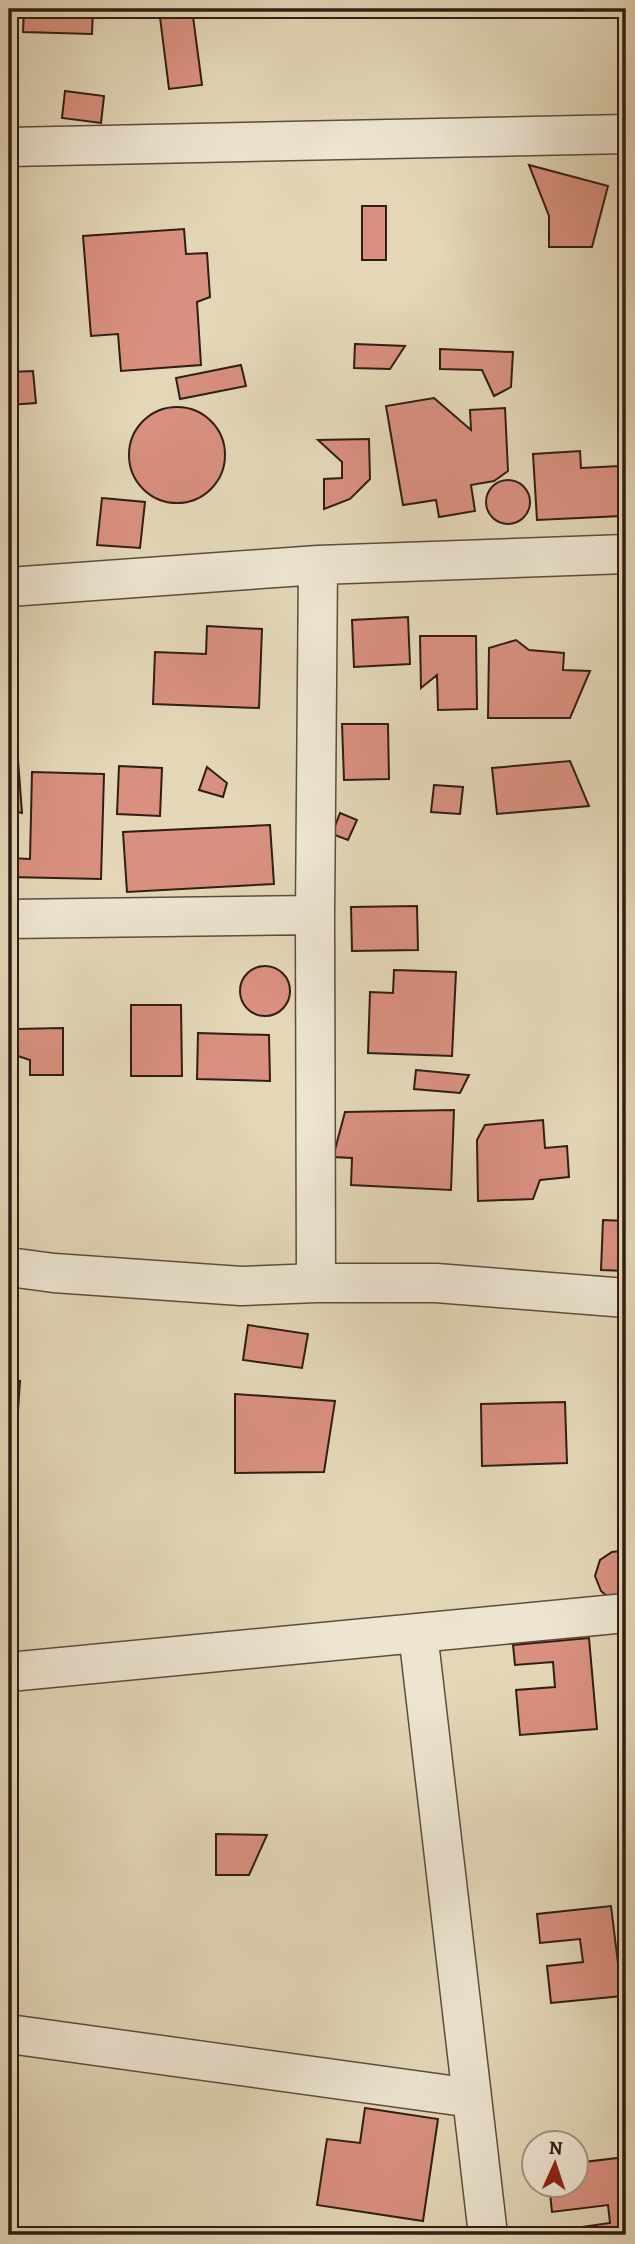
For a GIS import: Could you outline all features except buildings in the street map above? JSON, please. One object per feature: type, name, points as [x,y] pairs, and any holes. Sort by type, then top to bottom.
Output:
[{"type":"street","points":[[9,146],[626,134]]},
{"type":"street","points":[[9,587],[318,565],[626,554]]},
{"type":"street","points":[[316,1283],[318,565]]},
{"type":"street","points":[[9,919],[315,915]]},
{"type":"street","points":[[9,1267],[54,1273],[241,1286],[436,1283],[626,1298]]},
{"type":"street","points":[[9,1672],[626,1613]]},
{"type":"street","points":[[418,1633],[488,2235]]},
{"type":"street","points":[[9,2034],[472,2098]]}]
